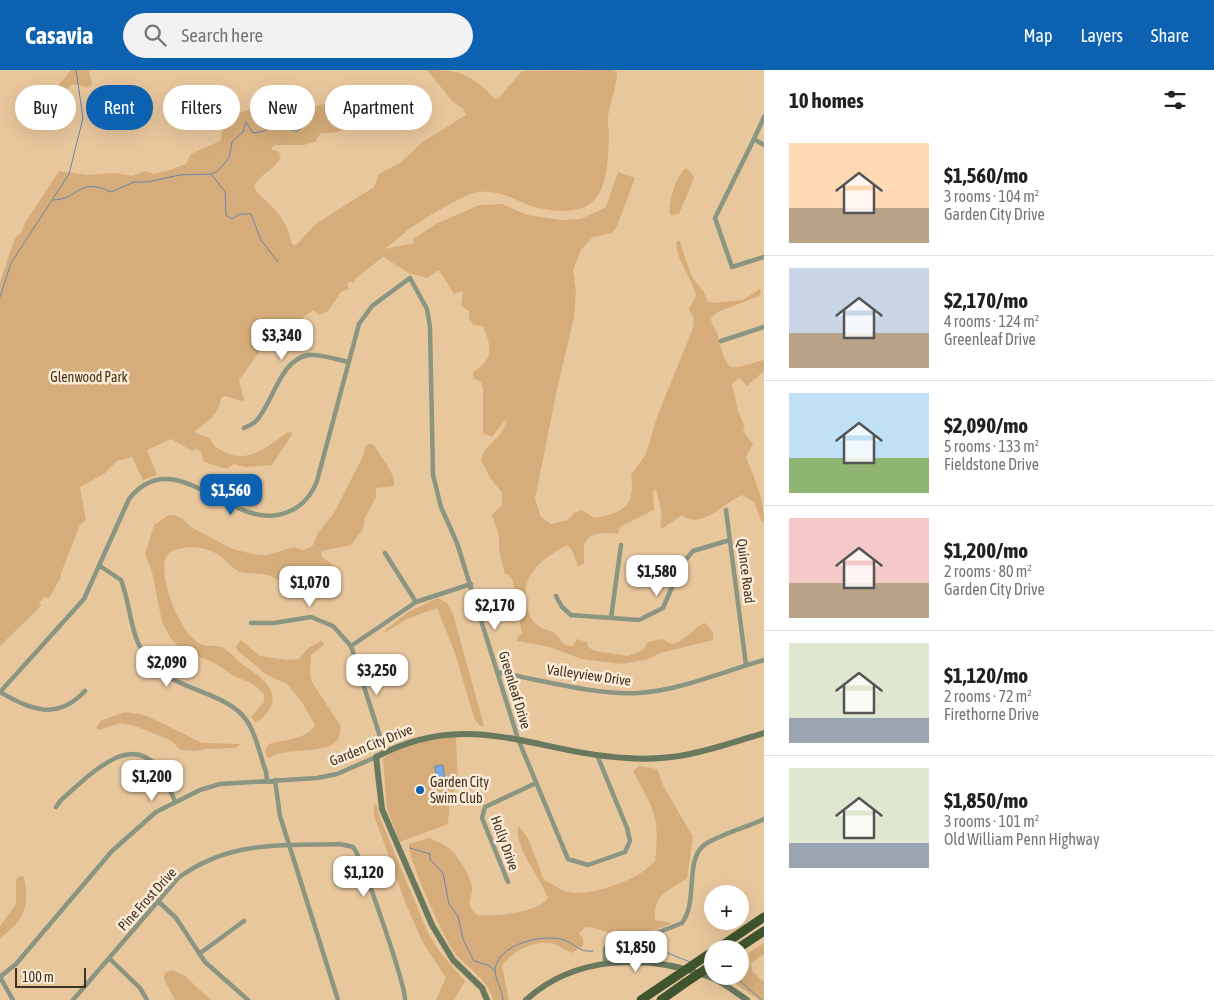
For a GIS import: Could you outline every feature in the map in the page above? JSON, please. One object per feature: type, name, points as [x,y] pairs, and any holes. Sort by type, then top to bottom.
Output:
[{"type":"highway","points":[[730,940],[764,917]]},
{"type":"highway","points":[[749,941],[764,930]]},
{"type":"highway","points":[[640,1000],[704,957]]},
{"type":"highway","points":[[661,1000],[704,971]]},
{"type":"street","points":[[764,117],[715,218],[732,267],[764,257]]},
{"type":"street","points":[[754,138],[764,145]]},
{"type":"street","name":"Greenleaf Drive","points":[[348,362],[359,324],[365,314],[372,306],[410,278],[427,309],[430,327],[434,475],[441,507],[457,543],[518,739],[536,783],[568,859],[588,865],[625,852],[630,842],[627,828],[597,755]]},
{"type":"street","points":[[721,341],[764,327]]},
{"type":"street","points":[[85,692],[69,705],[58,709],[45,710],[21,705],[0,692],[76,610],[100,566],[129,499],[137,489],[149,482],[176,479],[260,517],[284,514],[297,508],[313,492],[318,481],[348,362],[320,355],[308,355],[295,361],[288,368],[256,421],[244,428]]},
{"type":"street","name":"Quince Road","points":[[726,510],[746,665]]},
{"type":"street","points":[[556,596],[562,607],[571,615],[638,620],[663,608],[682,564],[693,551],[730,540]]},
{"type":"street","points":[[611,618],[621,545]]},
{"type":"street","points":[[385,553],[416,602]]},
{"type":"street","points":[[100,566],[121,580],[136,639],[158,670],[169,678],[221,702],[246,720],[266,772],[267,780]]},
{"type":"street","points":[[351,646],[416,602],[471,584]]},
{"type":"street","points":[[251,622],[274,622],[311,618],[322,620],[333,626],[351,646],[385,752]]},
{"type":"street","name":"Valleyview Drive","points":[[497,672],[615,692],[638,693],[662,690],[764,660]]},
{"type":"street","name":"Garden City Drive","points":[[0,977],[16,964],[126,836],[156,812],[175,801],[220,784],[317,778],[337,774],[417,739],[457,733],[518,739],[597,755],[647,759],[682,757],[764,733]]},
{"type":"street","points":[[56,807],[60,800],[108,761],[131,753],[151,760],[159,770],[175,801]]},
{"type":"street","points":[[376,757],[382,809],[432,925],[453,960],[482,988],[487,1000]]},
{"type":"street","points":[[275,780],[277,804],[289,846],[338,1000]]},
{"type":"street","name":"Holly Drive","points":[[508,882],[482,818],[485,807],[536,783]]},
{"type":"street","points":[[605,963],[605,949],[612,940],[657,933],[682,923],[690,905],[694,865],[698,852],[709,842],[764,819]]},
{"type":"street","name":"Pine Frost Drive","points":[[73,1000],[178,878],[192,868],[217,855],[249,847],[340,844],[350,845],[356,850],[376,900],[405,1000]]},
{"type":"street","points":[[158,901],[176,918],[199,954],[248,1000]]},
{"type":"street","points":[[199,954],[244,921]]},
{"type":"street","points":[[110,958],[140,988],[147,1000]]},
{"type":"street","points":[[526,1000],[562,975],[579,968],[605,963],[633,962],[672,966],[708,976],[746,1000]]},
{"type":"street","points":[[0,977],[13,1000]]},
{"type":"green space","points":[[71,70],[89,70],[92,85],[86,85],[86,87],[72,84],[59,85]]},
{"type":"green space","name":"Glenwood Park","points":[[427,70],[449,71],[465,75],[479,84],[495,99],[499,98],[522,71],[612,70],[617,72],[608,119],[609,136],[606,170],[598,195],[590,203],[579,209],[564,211],[535,207],[497,193],[478,192],[464,197],[432,214],[408,230],[385,249],[414,243],[413,239],[436,224],[479,205],[502,204],[527,215],[562,220],[581,219],[606,207],[618,172],[635,178],[617,226],[612,233],[593,237],[581,250],[573,270],[576,291],[574,317],[535,499],[541,517],[551,524],[568,520],[574,513],[582,510],[595,518],[605,516],[621,510],[629,501],[632,486],[631,475],[646,454],[657,417],[693,328],[694,319],[689,309],[696,296],[680,260],[677,241],[680,241],[692,277],[704,292],[707,301],[713,303],[743,300],[760,289],[761,293],[759,296],[718,312],[711,318],[723,356],[730,367],[739,367],[764,360],[764,371],[747,386],[739,378],[732,384],[738,411],[745,427],[743,431],[753,444],[746,457],[760,496],[764,521],[762,522],[754,502],[742,495],[704,518],[697,520],[689,519],[682,515],[663,528],[660,527],[662,514],[656,489],[653,491],[654,510],[620,527],[618,534],[597,534],[589,538],[584,547],[584,564],[578,566],[572,550],[567,545],[550,555],[531,575],[525,592],[527,608],[533,621],[540,627],[554,633],[567,645],[573,646],[577,639],[587,642],[588,647],[595,651],[628,656],[643,650],[648,642],[662,639],[669,643],[678,642],[705,623],[713,632],[713,640],[660,653],[646,660],[621,664],[581,659],[550,647],[517,641],[518,636],[522,634],[513,581],[509,575],[505,574],[499,550],[499,536],[492,515],[502,505],[502,493],[491,479],[481,460],[487,448],[502,432],[507,418],[492,437],[483,433],[483,389],[481,382],[473,378],[473,372],[488,357],[489,346],[486,333],[483,326],[473,325],[469,318],[469,311],[461,306],[463,291],[454,294],[439,270],[427,278],[409,273],[383,257],[356,278],[354,283],[351,281],[347,284],[349,289],[341,292],[328,311],[319,315],[313,310],[261,350],[239,380],[244,400],[241,401],[225,396],[221,397],[216,412],[196,430],[196,433],[208,438],[215,446],[226,453],[236,456],[254,454],[263,450],[288,432],[293,433],[272,465],[245,467],[234,464],[227,469],[204,462],[201,452],[197,449],[192,451],[171,439],[147,450],[157,475],[143,480],[132,457],[117,461],[104,474],[80,487],[86,520],[80,525],[61,577],[49,598],[45,597],[39,603],[41,605],[38,609],[0,646],[0,282],[15,238],[21,233],[25,223],[59,171],[88,175],[115,173],[132,176],[145,171],[154,174],[167,171],[186,164],[191,154],[220,141],[223,130],[240,130],[240,114],[245,111],[250,109],[250,130],[315,130],[315,106],[325,104],[325,130],[342,130],[321,133],[315,142],[303,145],[274,145],[271,149],[279,152],[281,158],[254,186],[281,218],[287,228],[292,244],[296,245],[317,223],[374,187],[379,174],[401,162],[424,141],[466,115],[463,109],[452,101]]},
{"type":"green space","points":[[686,168],[694,178],[679,214],[670,215],[670,204],[674,190],[679,177]]},
{"type":"green space","points":[[371,444],[375,446],[390,470],[394,486],[376,488],[376,497],[365,518],[363,529],[351,545],[321,551],[322,557],[336,567],[337,572],[324,583],[308,589],[293,588],[273,577],[240,572],[219,555],[209,550],[197,548],[175,550],[170,552],[165,558],[165,576],[170,597],[179,618],[190,636],[200,644],[222,647],[261,678],[270,689],[272,702],[269,710],[255,722],[251,717],[264,702],[264,694],[253,684],[234,676],[213,662],[183,651],[171,639],[162,622],[152,572],[145,554],[154,525],[169,515],[174,515],[183,519],[191,527],[232,549],[253,554],[267,555],[294,547],[303,550],[309,548],[313,545],[318,533],[334,513],[363,456],[366,445]]},
{"type":"green space","points":[[438,598],[447,603],[453,614],[484,726],[480,726],[474,718],[455,653],[437,608],[407,619],[383,632],[408,612]]},
{"type":"green space","points":[[241,640],[260,656],[287,660],[299,659],[308,648],[321,641],[323,642],[324,645],[311,655],[310,674],[312,682],[340,725],[339,736],[334,743],[324,748],[288,752],[270,758],[267,757],[265,751],[269,744],[307,734],[315,725],[302,702],[287,684],[267,675],[237,650],[236,646]]},
{"type":"green space","points":[[125,712],[145,715],[202,743],[241,744],[235,748],[195,751],[181,750],[170,740],[135,726],[120,723],[99,730],[96,728],[100,721]]},
{"type":"green space","name":"Garden City Swim Club","points":[[456,737],[458,784],[450,799],[448,824],[400,842],[387,809],[383,759],[399,748],[408,745]]},
{"type":"green space","points":[[639,766],[657,769],[664,787],[693,837],[687,878],[668,890],[660,898],[655,911],[655,920],[672,923],[652,930],[627,933],[613,933],[585,927],[579,934],[583,938],[583,946],[572,953],[554,944],[547,943],[532,945],[518,951],[502,966],[509,1000],[493,1000],[487,986],[460,959],[450,945],[420,881],[409,844],[429,838],[453,852],[461,862],[472,885],[470,905],[477,915],[515,913],[535,907],[548,898],[523,852],[519,842],[519,826],[528,838],[544,880],[565,891],[574,893],[613,886],[638,874],[655,861],[656,823],[651,805],[633,771]]},
{"type":"green space","points":[[374,804],[377,806],[380,818],[428,933],[440,952],[465,981],[454,1000],[436,1000],[446,978],[423,943],[405,902],[374,815]]},
{"type":"green space","points":[[20,876],[24,877],[26,887],[23,912],[15,925],[0,938],[0,926],[16,904],[16,879]]},
{"type":"green space","points":[[764,943],[764,954],[751,963],[753,972],[764,982],[764,1000],[759,1000],[737,985],[749,985],[749,952]]},
{"type":"green space","points":[[173,970],[185,976],[211,1000],[175,1000],[164,979],[165,973]]},
{"type":"water","points":[[443,765],[445,782],[437,783],[435,766]]},
{"type":"waterway","points":[[0,297],[11,263],[69,174],[83,118],[76,70]]},
{"type":"waterway","points":[[53,200],[62,199],[92,186],[111,192],[134,182],[148,182],[179,175],[211,174],[217,172],[229,158],[232,142],[243,132],[246,122],[250,128]]},
{"type":"waterway","points":[[251,130],[253,133],[267,130]]},
{"type":"waterway","points":[[291,130],[297,132],[299,130]]},
{"type":"waterway","points":[[212,175],[225,192],[226,215],[232,219],[240,214],[251,214],[261,240],[278,262]]},
{"type":"waterway","points":[[410,848],[430,854],[430,859],[443,873],[449,904],[458,916],[463,939],[474,961],[488,965],[495,971]]},
{"type":"waterway","points":[[503,1000],[495,970],[498,961],[512,947],[534,940],[555,938],[564,940],[584,951],[593,951]]},
{"type":"waterway","points":[[615,950],[660,950],[690,962]]},
{"type":"waterway","points":[[744,985],[762,1000]]},
{"type":"place","name":"Garden City Swim Club","points":[[420,790]]}]
